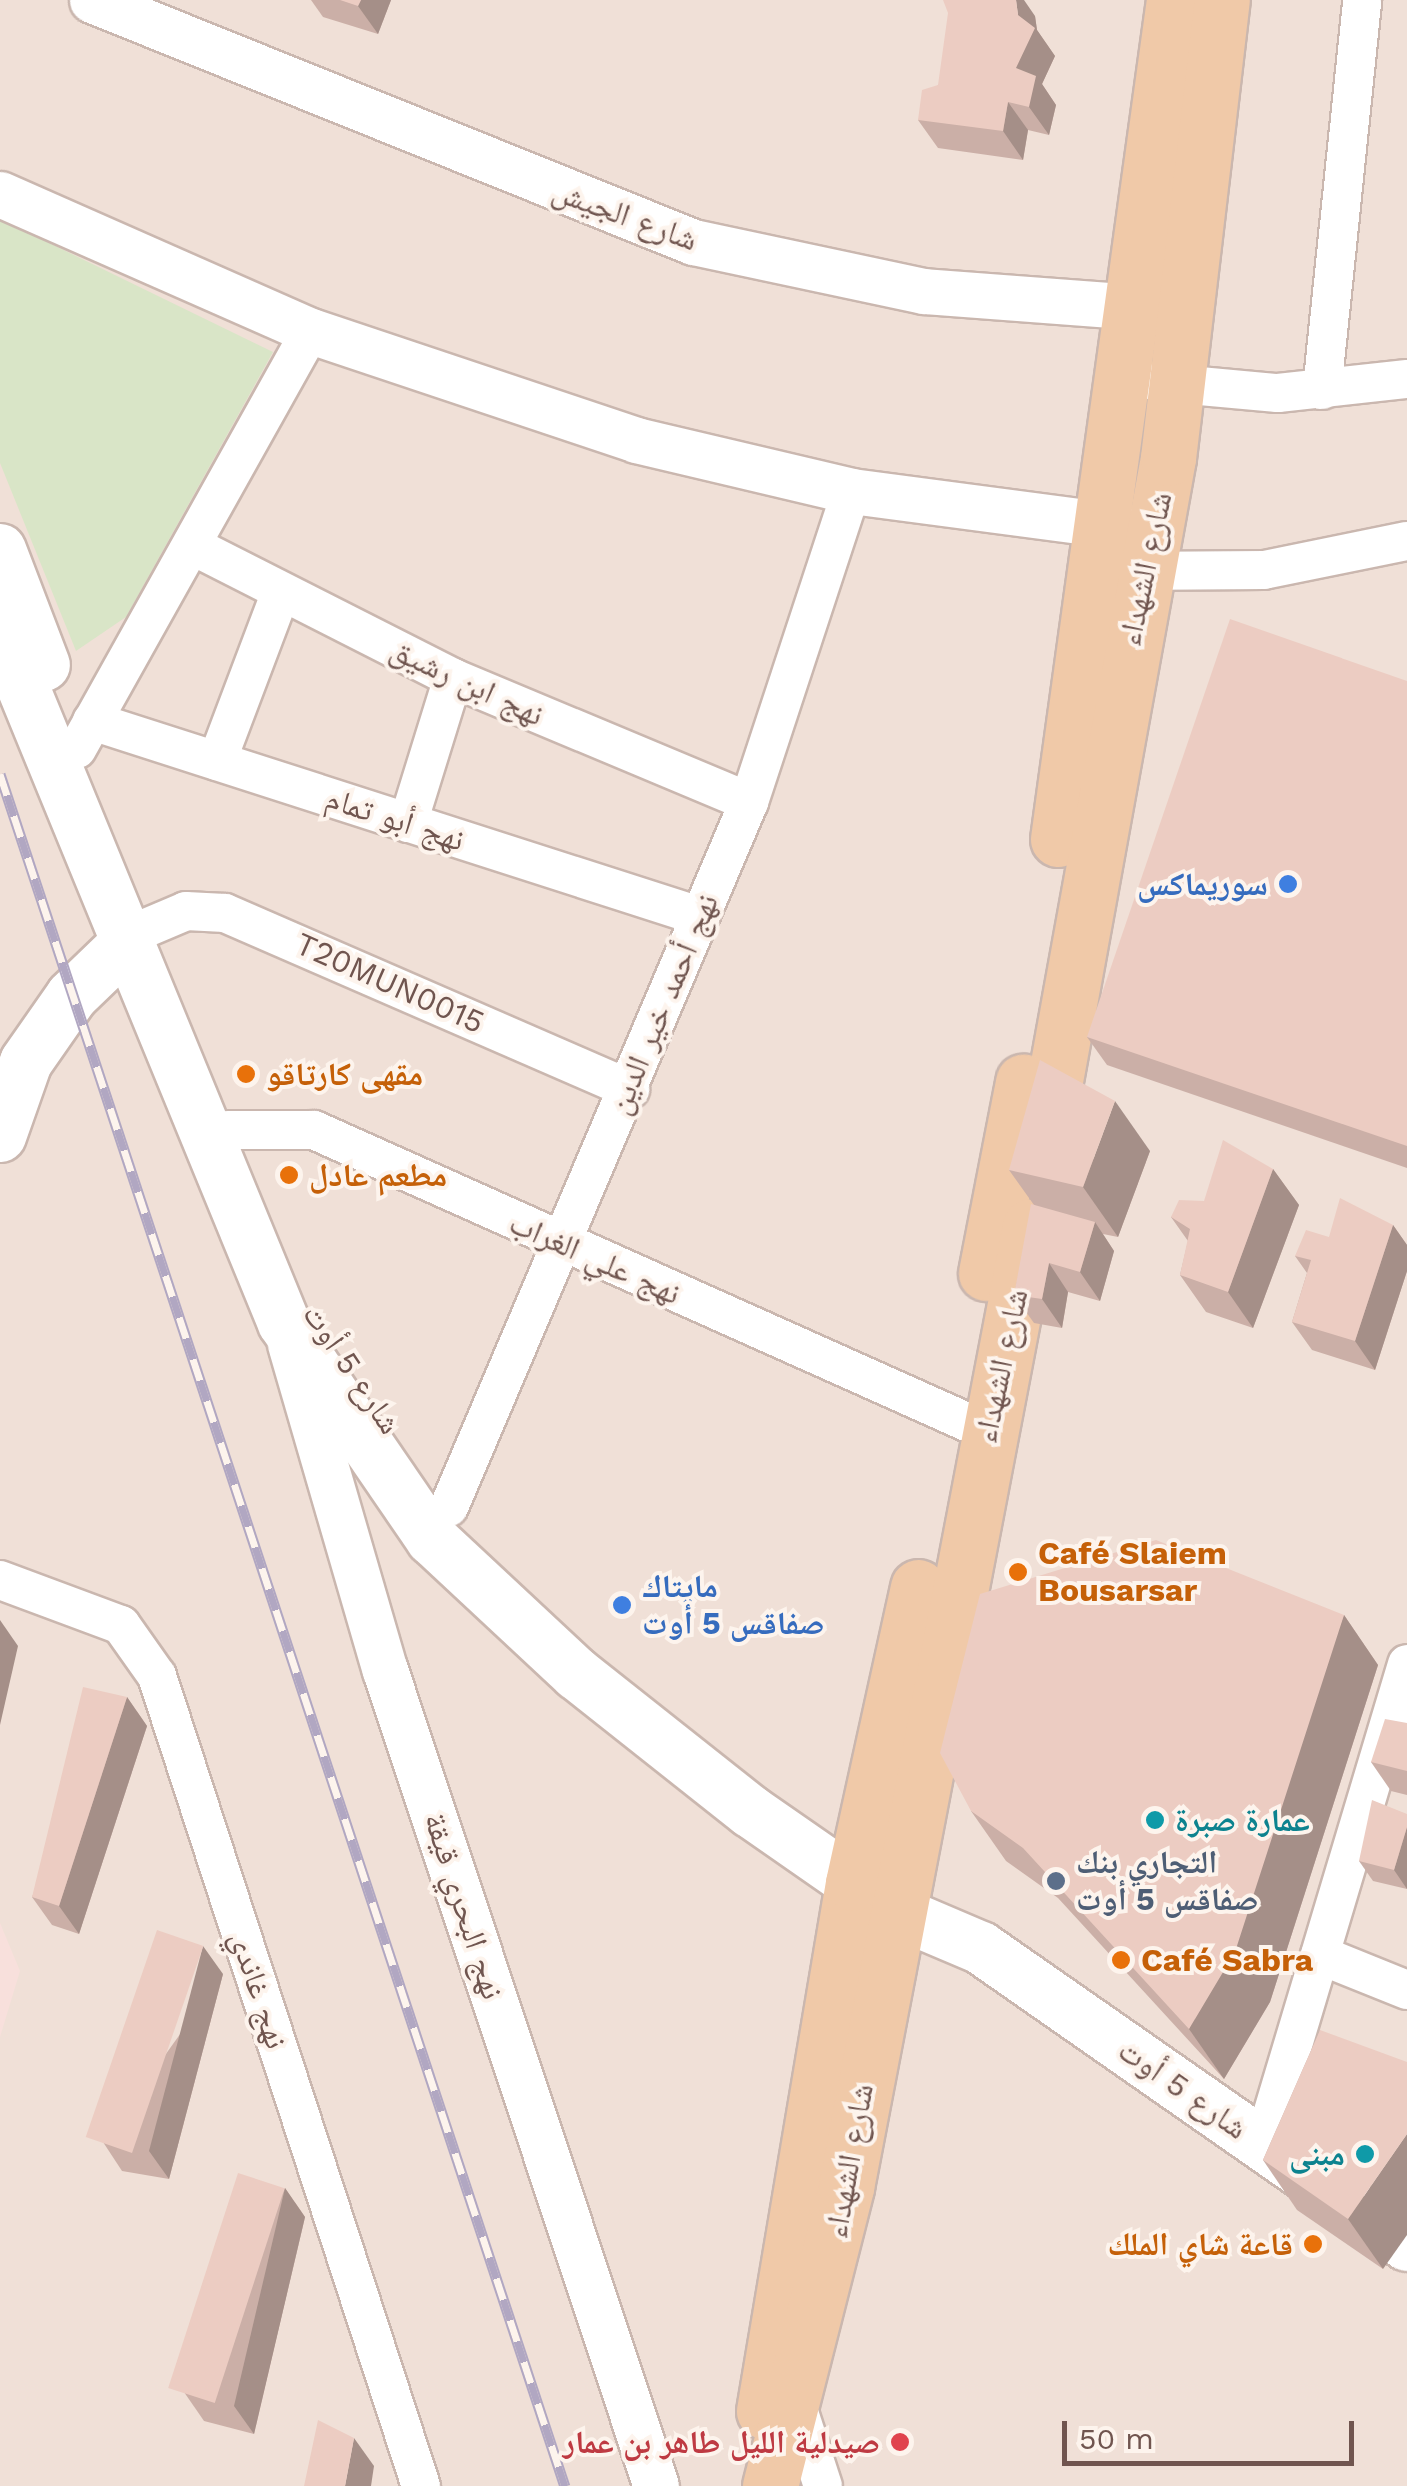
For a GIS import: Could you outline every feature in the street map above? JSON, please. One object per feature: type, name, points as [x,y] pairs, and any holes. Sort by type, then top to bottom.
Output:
[{"type":"main road","name":"شارع الشهداء","points":[[1152,382],[1133,308],[1174,0]]},
{"type":"main road","name":"شارع الشهداء","points":[[756,2486],[777,2302],[877,1883],[971,1426],[1152,382],[1188,311],[1222,0]]},
{"type":"main road","name":"شارع 5 أوت","points":[[0,550],[84,735],[136,936],[284,1323],[338,1414],[432,1539],[488,1595],[660,1742],[958,1934],[1407,2245]]},
{"type":"main road","name":"شارع 5 أوت","points":[[0,631],[310,1317],[449,1507],[598,1648],[877,1883]]},
{"type":"main road","points":[[0,1136],[26,1062],[72,996],[136,936]]},
{"type":"main road","name":"شارع الشهداء","points":[[770,2486],[795,2400],[846,2186],[877,1883]]},
{"type":"street","name":"شارع الجيش","points":[[92,0],[693,242],[924,291],[1188,311]]},
{"type":"street","points":[[1322,390],[1362,0]]},
{"type":"street","points":[[0,194],[311,330],[636,440],[1124,549],[1264,570],[1407,541]]},
{"type":"street","points":[[84,735],[311,330]]},
{"type":"street","points":[[1152,382],[1322,390],[1407,379]]},
{"type":"street","name":"نهج أحمد خير الدين","points":[[449,1507],[558,1241],[630,1089],[749,802],[851,491]]},
{"type":"street","name":"نهج ابن رشيق","points":[[193,546],[453,678],[749,802]]},
{"type":"street","points":[[216,761],[281,592]]},
{"type":"street","points":[[408,823],[453,678]]},
{"type":"street","name":"نهج أبو تمام","points":[[84,735],[216,761],[699,916]]},
{"type":"street","name":"T20MUN0015","points":[[136,936],[186,911],[224,913],[630,1089]]},
{"type":"street","name":"نهج علي الغراب","points":[[228,1130],[314,1130],[971,1426]]},
{"type":"street","name":"نهج البحري قيقة","points":[[284,1323],[385,1670],[656,2486]]},
{"type":"street","name":"نهج غاندي","points":[[0,1580],[87,1606],[121,1625],[149,1659],[421,2486]]},
{"type":"street","points":[[1262,2145],[1407,1664]]},
{"type":"street","points":[[1320,1955],[1407,1990]]},
{"type":"street","points":[[795,2400],[823,2486]]},
{"type":"shaded area","points":[[0,0],[1407,0],[1407,2486],[0,2486]]},
{"type":"shaded area","points":[[0,1923],[20,1971],[0,2037]]},
{"type":"green space","points":[[0,219],[273,352],[126,617],[76,651],[0,463]]},
{"type":"building","points":[[340,0],[361,0],[358,6]]},
{"type":"building","points":[[943,0],[1016,0],[1018,15],[1035,28],[1016,68],[1036,76],[1029,107],[1008,102],[1003,131],[918,120],[922,90],[938,85],[948,13]]},
{"type":"building","name":"سوريماكس","points":[[1230,619],[1407,681],[1407,1146],[1087,1037]]},
{"type":"building","points":[[1040,1060],[1115,1101],[1083,1187],[1009,1170]]},
{"type":"building","points":[[1223,1140],[1273,1169],[1228,1292],[1180,1275],[1190,1229],[1171,1217],[1179,1200],[1204,1201]]},
{"type":"building","points":[[1340,1198],[1393,1225],[1355,1341],[1292,1322],[1311,1260],[1295,1256],[1306,1230],[1329,1237]]},
{"type":"building","points":[[1031,1204],[1095,1222],[1080,1272],[1049,1263],[1042,1299],[1014,1295]]},
{"type":"building","name":"عمارة صبرة","points":[[1156,1540],[1344,1615],[1235,1952],[1189,2029],[1023,1848],[971,1811],[940,1753],[980,1594]]},
{"type":"building","points":[[83,1687],[127,1697],[59,1906],[32,1897]]},
{"type":"building","points":[[1385,1719],[1407,1723],[1407,1771],[1371,1762]]},
{"type":"building","points":[[1372,1800],[1407,1814],[1394,1870],[1359,1861]]},
{"type":"building","points":[[157,1930],[203,1946],[132,2153],[86,2137]]},
{"type":"building","points":[[1320,2030],[1407,2062],[1407,2134],[1348,2219],[1263,2160]]},
{"type":"building","points":[[238,2173],[285,2188],[215,2403],[168,2388]]},
{"type":"building","points":[[318,2420],[354,2438],[345,2486],[304,2486]]},
{"type":"railway","points":[[0,774],[565,2486]]},
{"type":"place","name":"سوريماكس","points":[[1288,884]]},
{"type":"place","name":"مقهى كارتاقو","points":[[246,1074]]},
{"type":"place","name":"مطعم عادل","points":[[289,1175]]},
{"type":"place","name":"Café Slaiem Bousarsar","points":[[1018,1572]]},
{"type":"place","name":"مايتاك صفاقس 5 أوت","points":[[622,1605]]},
{"type":"place","name":"عمارة صبرة","points":[[1155,1820]]},
{"type":"place","name":"التجاري بنك صفاقس 5 أوت","points":[[1056,1881]]},
{"type":"place","name":"Café Sabra","points":[[1121,1960]]},
{"type":"place","name":"مبنى","points":[[1365,2154]]},
{"type":"place","name":"قاعة شاي الملك","points":[[1313,2244]]},
{"type":"place","name":"صيدلية الليل طاهر بن عمار","points":[[900,2442]]}]
